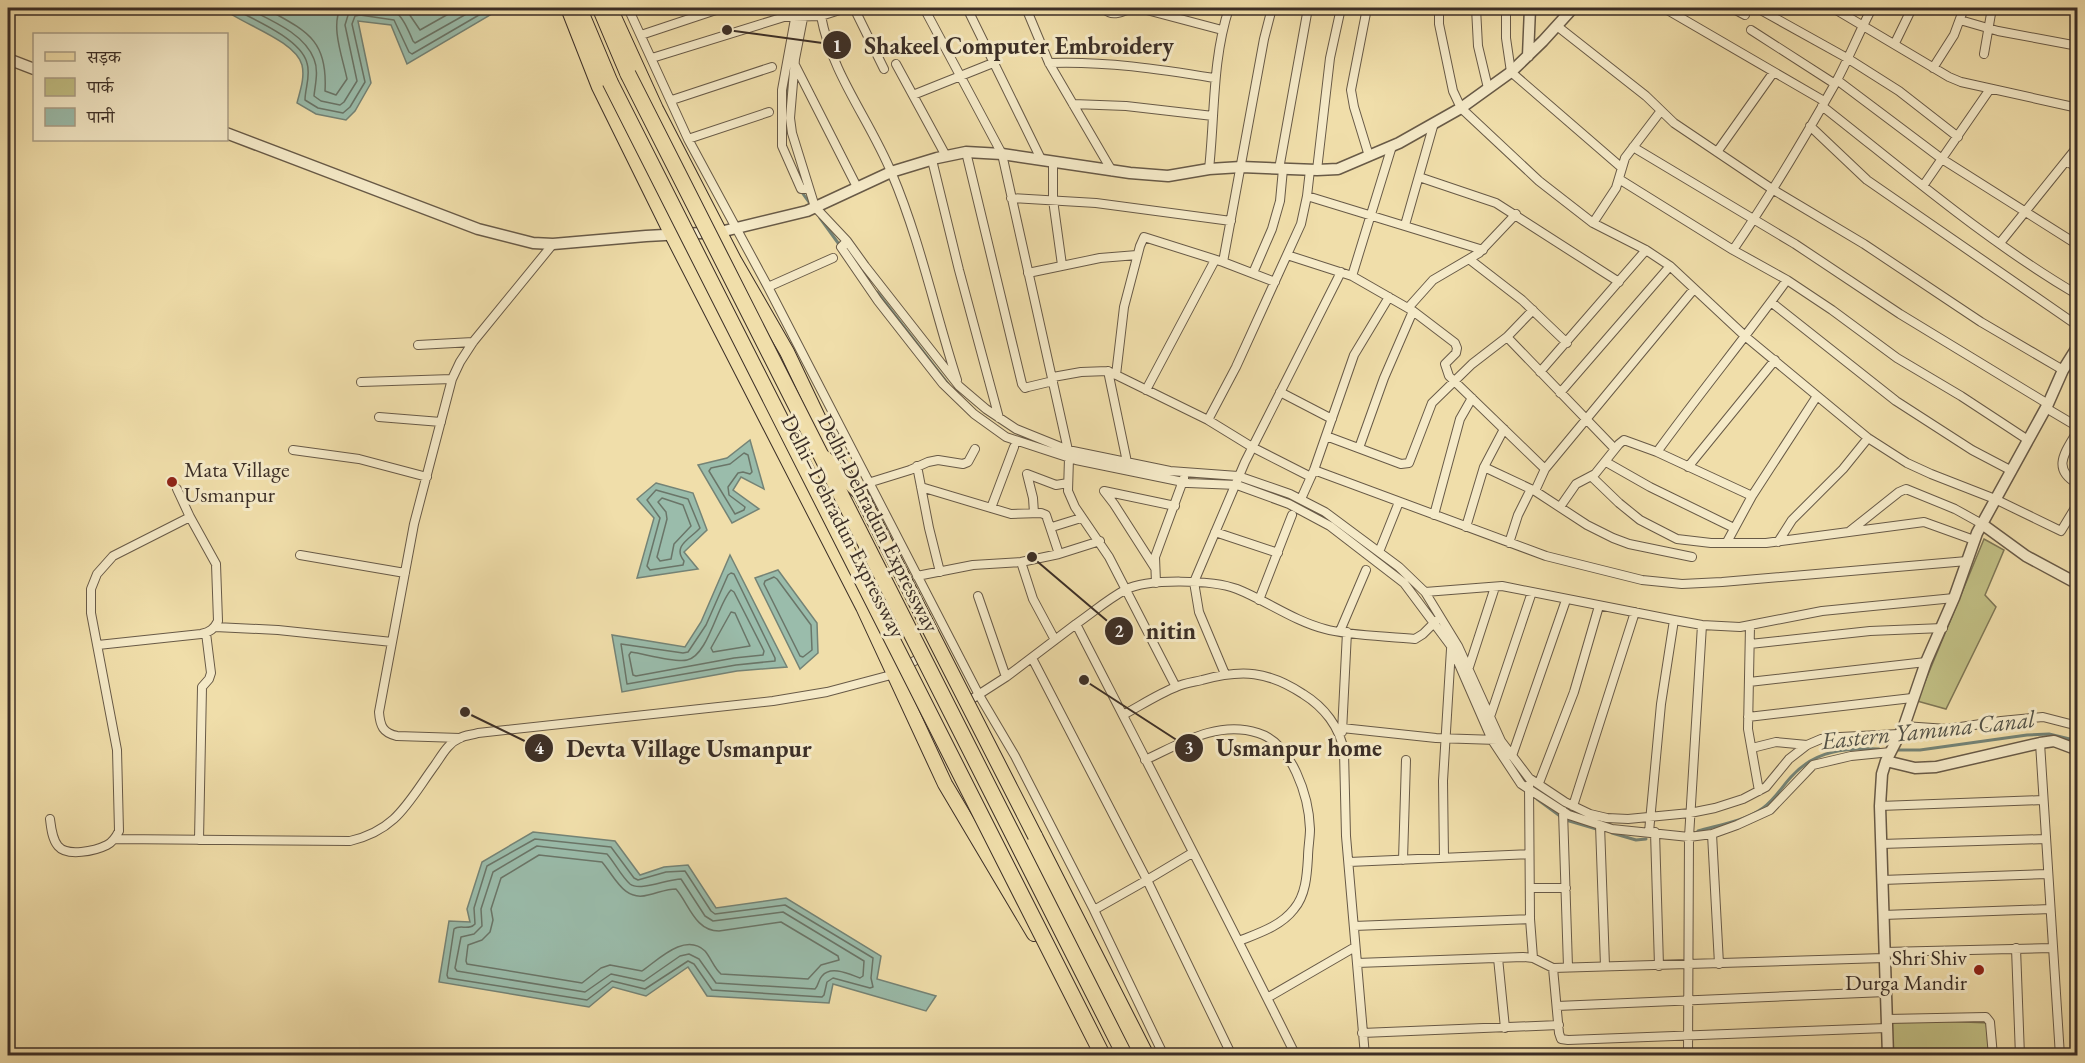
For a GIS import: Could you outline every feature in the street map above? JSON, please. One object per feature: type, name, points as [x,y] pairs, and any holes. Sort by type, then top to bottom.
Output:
[{"type":"highway","name":"Delhi-Dehradun Expressway","points":[[579,8],[610,82],[656,175],[1103,1056]]},
{"type":"highway","name":"Delhi-Dehradun Expressway","points":[[600,8],[633,84],[815,448],[1125,1056]]},
{"type":"main road","name":"Delhi–Dehradun Expressway","points":[[568,8],[599,87],[841,565],[945,784],[1039,941],[1097,1056]]},
{"type":"main road","name":"Delhi–Dehradun Expressway","points":[[610,8],[656,109],[734,260],[787,352],[931,651],[1136,1056]]},
{"type":"main road","points":[[815,448],[860,493],[1147,1056]]},
{"type":"street","points":[[628,8],[688,139],[768,286],[868,483],[980,695],[1015,756],[1094,910],[1164,1056]]},
{"type":"street","points":[[641,35],[722,8]]},
{"type":"street","points":[[796,8],[798,17],[789,118],[809,189],[811,209],[865,266],[974,414],[1006,437],[1044,450],[1183,482],[1234,485],[1289,504],[1330,526],[1404,583],[1437,622],[1469,667],[1491,714],[1497,740],[1529,778],[1573,806],[1590,814],[1628,819],[1690,813],[1715,808],[1759,791],[1774,780],[1789,759],[1807,745],[1821,739],[1947,729],[2043,717],[2078,726]]},
{"type":"street","points":[[805,8],[798,17],[782,90],[782,146],[801,189],[809,189]]},
{"type":"street","points":[[652,58],[784,17],[821,16],[846,8]]},
{"type":"street","points":[[854,8],[884,69]]},
{"type":"street","points":[[924,8],[1002,154],[1069,455],[1068,490],[1081,518],[1100,541],[1127,589],[1176,687]]},
{"type":"street","points":[[967,8],[1041,159]]},
{"type":"street","points":[[1103,8],[1112,14],[1138,8],[1222,30]]},
{"type":"street","points":[[1209,169],[1214,78],[1222,30],[1229,8]]},
{"type":"street","points":[[1146,390],[1219,261],[1231,221],[1262,50],[1272,8]]},
{"type":"street","points":[[1253,273],[1272,229],[1280,201],[1281,169],[1308,8]]},
{"type":"street","points":[[1208,420],[1236,367],[1301,224],[1313,170],[1341,8]]},
{"type":"street","points":[[1367,8],[1351,90],[1369,156]]},
{"type":"street","points":[[1438,8],[1439,24],[1453,91],[1461,108],[1539,181],[1593,223],[1646,250],[1670,266],[1746,337],[1868,438],[1907,463],[1995,499],[2061,531],[2078,503]]},
{"type":"street","points":[[1476,8],[1478,46],[1488,88]]},
{"type":"street","points":[[1506,8],[1506,38],[1511,72],[1622,168]]},
{"type":"street","points":[[1528,56],[1530,8]]},
{"type":"street","points":[[228,134],[478,229],[533,243],[553,244],[720,232],[811,209],[891,172],[966,152],[1002,154],[1168,177],[1209,169],[1241,167],[1338,169],[1392,146],[1461,108],[1511,72],[1572,8]]},
{"type":"street","points":[[1664,8],[1823,103],[1923,186],[2037,271],[2078,295]]},
{"type":"street","points":[[1732,8],[1744,15]]},
{"type":"street","points":[[1757,8],[1848,58],[1899,91],[1958,137]]},
{"type":"street","points":[[1833,8],[1895,43],[1933,68],[1961,82],[2078,108]]},
{"type":"street","points":[[1733,250],[1754,220],[1836,82],[1872,8]]},
{"type":"street","points":[[1895,43],[1911,8]]},
{"type":"street","points":[[1933,68],[1954,35],[1964,8]]},
{"type":"street","points":[[1984,54],[1992,8]]},
{"type":"street","points":[[1030,9],[1049,63],[1112,171]]},
{"type":"street","points":[[821,16],[825,37],[837,68],[891,172],[905,208],[956,390],[999,418],[1069,455],[1126,462],[1170,471],[1238,476],[1268,485],[1301,499],[1325,512],[1399,567],[1425,592],[1437,622]]},
{"type":"street","points":[[1960,20],[2078,46]]},
{"type":"street","points":[[1557,26],[1646,96],[1660,112],[1717,152],[1772,189],[1864,244],[1981,322],[2063,370]]},
{"type":"street","points":[[1751,30],[1836,82],[1942,159],[2078,244]]},
{"type":"street","points":[[8,59],[33,69]]},
{"type":"street","points":[[794,63],[857,187]]},
{"type":"street","points":[[913,95],[993,63]]},
{"type":"street","points":[[1049,63],[1116,64],[1214,78]]},
{"type":"street","points":[[896,64],[946,156]]},
{"type":"street","points":[[672,100],[772,67]]},
{"type":"street","points":[[1717,152],[1773,73]]},
{"type":"street","points":[[1923,186],[1990,88]]},
{"type":"street","points":[[1073,104],[1126,106],[1213,116]]},
{"type":"street","points":[[688,139],[769,112]]},
{"type":"street","points":[[1593,223],[1611,196],[1622,168],[1634,147],[1660,112]]},
{"type":"street","points":[[1405,225],[1434,123]]},
{"type":"street","points":[[1810,126],[1868,180],[2078,326]]},
{"type":"street","points":[[1352,276],[1392,146]]},
{"type":"street","points":[[2000,243],[2078,146]]},
{"type":"street","points":[[1634,147],[1795,244],[1900,314],[2047,406],[2078,429],[2062,463],[2062,471],[2065,475],[2078,484]]},
{"type":"street","points":[[966,152],[1022,384],[1025,388],[1081,372],[1112,373],[1208,420],[1252,447],[1312,473],[1399,502],[1509,543],[1574,564],[1642,580],[1682,584],[1782,578],[1967,561]]},
{"type":"street","points":[[932,160],[999,418]]},
{"type":"street","points":[[1053,161],[1053,200],[1062,266]]},
{"type":"street","points":[[2066,161],[2078,168]]},
{"type":"street","points":[[1419,177],[1496,202],[1619,282]]},
{"type":"street","points":[[1619,179],[1733,250],[1787,280],[1897,358],[2028,440]]},
{"type":"street","points":[[1307,196],[1483,250]]},
{"type":"street","points":[[1011,198],[1096,203],[1231,221]]},
{"type":"street","points":[[1359,448],[1411,310],[1421,292],[1433,280],[1483,250],[1516,214]]},
{"type":"street","points":[[1126,462],[1112,373],[1142,239],[1147,237],[1275,282]]},
{"type":"street","points":[[553,244],[473,342],[459,362],[452,379],[414,524],[379,712],[382,729],[388,734],[397,736],[460,738],[497,731],[773,701],[827,692],[894,673],[931,651]]},
{"type":"street","points":[[1540,372],[1646,250]]},
{"type":"street","points":[[1028,273],[1100,258],[1137,255]]},
{"type":"street","points":[[1287,255],[1352,276],[1411,310],[1455,343],[1456,353],[1445,364],[1445,369],[1453,381],[1545,469]]},
{"type":"street","points":[[768,286],[833,258]]},
{"type":"street","points":[[1469,259],[1533,310],[1567,343]]},
{"type":"street","points":[[1560,393],[1670,266]]},
{"type":"street","points":[[1225,674],[1199,612],[1194,582],[1238,476],[1341,272]]},
{"type":"street","points":[[1657,452],[1787,280]]},
{"type":"street","points":[[1509,543],[1518,515],[1545,469],[1694,289]]},
{"type":"street","points":[[1301,499],[1354,355],[1389,297]]},
{"type":"street","points":[[1771,302],[1896,401],[1972,450],[2012,471]]},
{"type":"street","points":[[1326,436],[1401,465],[1409,463],[1432,403],[1472,364],[1507,337],[1533,310]]},
{"type":"street","points":[[1507,337],[1615,449]]},
{"type":"street","points":[[418,345],[473,342]]},
{"type":"street","points":[[1888,1056],[1880,806],[1882,774],[1926,662],[1943,628],[1974,540],[2047,406],[2063,370],[2078,346]]},
{"type":"street","points":[[1688,467],[1775,360]]},
{"type":"street","points":[[361,382],[452,379]]},
{"type":"street","points":[[1280,392],[1332,419]]},
{"type":"street","points":[[1727,542],[1752,496],[1817,396]]},
{"type":"street","points":[[1434,515],[1460,419],[1472,398]]},
{"type":"street","points":[[378,417],[441,422]]},
{"type":"street","points":[[1466,527],[1484,467],[1504,429]]},
{"type":"street","points":[[1779,542],[1792,520],[1843,469],[1868,438]]},
{"type":"street","points":[[1560,507],[1576,484],[1592,477],[1624,440],[1657,452],[1752,496]]},
{"type":"street","points":[[991,508],[1014,447]]},
{"type":"street","points":[[868,483],[938,460],[963,464],[968,462],[975,449]]},
{"type":"street","points":[[293,450],[359,459],[427,477]]},
{"type":"street","points":[[1606,462],[1650,488],[1734,528]]},
{"type":"street","points":[[917,466],[940,572]]},
{"type":"street","points":[[1484,467],[1533,490],[1613,538],[1629,544],[1692,557]]},
{"type":"street","points":[[1156,583],[1155,557],[1186,472]]},
{"type":"street","points":[[1034,513],[1027,474],[1056,485],[1068,483]]},
{"type":"street","points":[[1592,477],[1618,503],[1640,520],[1677,539],[1699,542],[1779,542],[1924,522],[1974,540]]},
{"type":"street","points":[[921,487],[1011,514],[1046,515],[1052,527],[1059,554]]},
{"type":"street","points":[[98,645],[206,633],[215,627],[218,621],[216,564],[177,489]]},
{"type":"street","points":[[1850,531],[1899,492],[1906,489],[1947,505],[1982,524],[2026,556],[2077,583]]},
{"type":"street","points":[[1155,568],[1104,491],[1175,506]]},
{"type":"street","points":[[1379,552],[1399,502]]},
{"type":"street","points":[[1259,600],[1292,515]]},
{"type":"street","points":[[50,819],[54,840],[59,847],[70,853],[106,845],[115,839],[119,831],[117,750],[91,613],[91,589],[97,574],[113,556],[190,517]]},
{"type":"street","points":[[1052,527],[1081,518]]},
{"type":"street","points":[[1215,532],[1278,553]]},
{"type":"street","points":[[917,576],[990,563],[1021,562],[1059,554],[1100,541]]},
{"type":"street","points":[[300,555],[405,573]]},
{"type":"street","points":[[1021,562],[1033,599],[1055,640]]},
{"type":"street","points":[[1365,1056],[1349,862],[1342,728],[1344,632],[1366,570]]},
{"type":"street","points":[[959,707],[1006,677],[1127,589],[1156,583],[1194,582],[1222,585],[1237,589],[1313,625],[1344,632],[1415,639],[1437,622]]},
{"type":"street","points":[[1425,592],[1495,587],[1701,625],[1750,626],[1840,608],[1954,598]]},
{"type":"street","points":[[1469,667],[1495,587]]},
{"type":"street","points":[[1491,714],[1532,592]]},
{"type":"street","points":[[978,597],[1006,677]]},
{"type":"street","points":[[1512,756],[1566,600]]},
{"type":"street","points":[[1539,783],[1574,692],[1599,606]]},
{"type":"street","points":[[1573,806],[1635,612]]},
{"type":"street","points":[[1659,966],[1651,817],[1661,704],[1674,620]]},
{"type":"street","points":[[1076,624],[1296,1056]]},
{"type":"street","points":[[1688,1056],[1690,1000],[1688,837],[1701,625]]},
{"type":"street","points":[[1750,626],[1748,717],[1759,791]]},
{"type":"street","points":[[215,627],[278,630],[392,642]]},
{"type":"street","points":[[1750,644],[1870,631],[1943,628]]},
{"type":"street","points":[[199,840],[202,687],[209,680],[211,673],[206,633]]},
{"type":"street","points":[[1451,643],[1465,679],[1521,784],[1563,812],[1600,829],[1688,837],[1712,834],[1770,810],[1813,765],[1851,756],[1889,756],[1915,768],[1936,767],[2054,741],[2078,750]]},
{"type":"street","points":[[1444,858],[1443,781],[1451,643]]},
{"type":"street","points":[[1032,658],[1147,880],[1232,1056]]},
{"type":"street","points":[[1749,682],[1926,662]]},
{"type":"street","points":[[1123,715],[1176,687],[1225,674],[1253,673],[1273,678],[1314,701],[1328,714],[1342,742]]},
{"type":"street","points":[[1748,717],[1912,698]]},
{"type":"street","points":[[1342,728],[1446,738],[1497,740]]},
{"type":"street","points":[[1144,760],[1201,734],[1223,730],[1243,730],[1270,738],[1293,766],[1304,792],[1310,830],[1304,890],[1295,908],[1279,924],[1239,941]]},
{"type":"street","points":[[115,839],[350,841],[368,837],[398,817],[448,746],[460,738]]},
{"type":"street","points":[[1752,748],[1776,742],[1807,745]]},
{"type":"street","points":[[2040,743],[2060,1056]]},
{"type":"street","points":[[1403,860],[1406,760]]},
{"type":"street","points":[[1529,778],[1530,919],[1533,958]]},
{"type":"street","points":[[966,820],[1006,800]]},
{"type":"street","points":[[1880,806],[2043,800]]},
{"type":"street","points":[[1563,812],[1568,967]]},
{"type":"street","points":[[1600,829],[1605,966]]},
{"type":"street","points":[[1712,834],[1719,964]]},
{"type":"street","points":[[1881,844],[2046,839]]},
{"type":"street","points":[[1094,910],[1192,853]]},
{"type":"street","points":[[1349,862],[1529,854]]},
{"type":"street","points":[[1882,880],[2048,874]]},
{"type":"street","points":[[1530,888],[1566,888]]},
{"type":"street","points":[[1883,915],[2050,909]]},
{"type":"street","points":[[1354,926],[1530,919]]},
{"type":"street","points":[[1267,998],[1355,947]]},
{"type":"street","points":[[2016,948],[2020,1056]]},
{"type":"street","points":[[1357,963],[1533,958],[1553,968],[1659,966],[2052,948]]},
{"type":"street","points":[[1498,958],[1505,1028]]},
{"type":"street","points":[[1553,968],[1561,1039],[1688,1036],[1986,1017],[1990,1022],[1992,1056]]},
{"type":"street","points":[[1557,1006],[1886,992]]},
{"type":"street","points":[[1362,1033],[1559,1025]]},
{"type":"green space","points":[[1984,539],[2004,550],[1985,595],[1996,607],[1946,709],[1917,701]]},
{"type":"green space","points":[[1887,1019],[1990,1023],[1991,1055],[1890,1055]]},
{"type":"water","points":[[222,8],[496,8],[497,11],[407,64],[391,25],[358,21],[371,83],[355,111],[346,120],[316,114],[297,103],[303,75],[302,65],[297,56],[279,40]]},
{"type":"water","points":[[750,440],[764,489],[741,477],[733,490],[759,509],[732,523],[698,465],[727,458]]},
{"type":"water","points":[[656,483],[693,493],[707,530],[684,552],[698,569],[637,578],[654,518],[637,499]]},
{"type":"water","points":[[730,555],[787,667],[737,671],[622,692],[612,635],[685,647],[701,622]]},
{"type":"water","points":[[778,570],[817,623],[818,653],[800,669],[755,578]]},
{"type":"water","points":[[533,832],[615,841],[640,875],[664,867],[688,865],[716,908],[786,898],[881,956],[877,979],[936,996],[926,1011],[833,984],[829,1003],[707,996],[688,967],[646,996],[613,987],[589,1007],[439,982],[449,921],[470,922],[467,909],[482,862]]},
{"type":"waterway","points":[[786,95],[788,77]]},
{"type":"waterway","points":[[801,191],[811,205]]},
{"type":"waterway","points":[[820,218],[841,247]]},
{"type":"waterway","points":[[877,292],[948,384]]},
{"type":"waterway","name":"Eastern Yamuna Canal","points":[[1895,750],[1920,750],[2027,735],[2049,734],[2078,741]]},
{"type":"waterway","name":"Eastern Yamuna Canal","points":[[1698,831],[1732,822],[1763,808],[1800,768],[1820,756],[1843,750],[1879,749]]},
{"type":"waterway","name":"Eastern Yamuna Canal","points":[[1537,799],[1560,816]]},
{"type":"waterway","name":"Eastern Yamuna Canal","points":[[1566,820],[1600,830]]},
{"type":"waterway","name":"Eastern Yamuna Canal","points":[[1612,833],[1636,840],[1646,839]]},
{"type":"place","name":"Shakeel Computer Embroidery","points":[[727,30]]},
{"type":"place","name":"Mata Village Usmanpur","points":[[172,482]]},
{"type":"place","name":"nitin","points":[[1032,557]]},
{"type":"place","name":"Usmanpur home","points":[[1084,680]]},
{"type":"place","name":"Devta Village Usmanpur","points":[[465,712]]},
{"type":"place","name":"Shri Shiv Durga Mandir","points":[[1979,970]]}]
